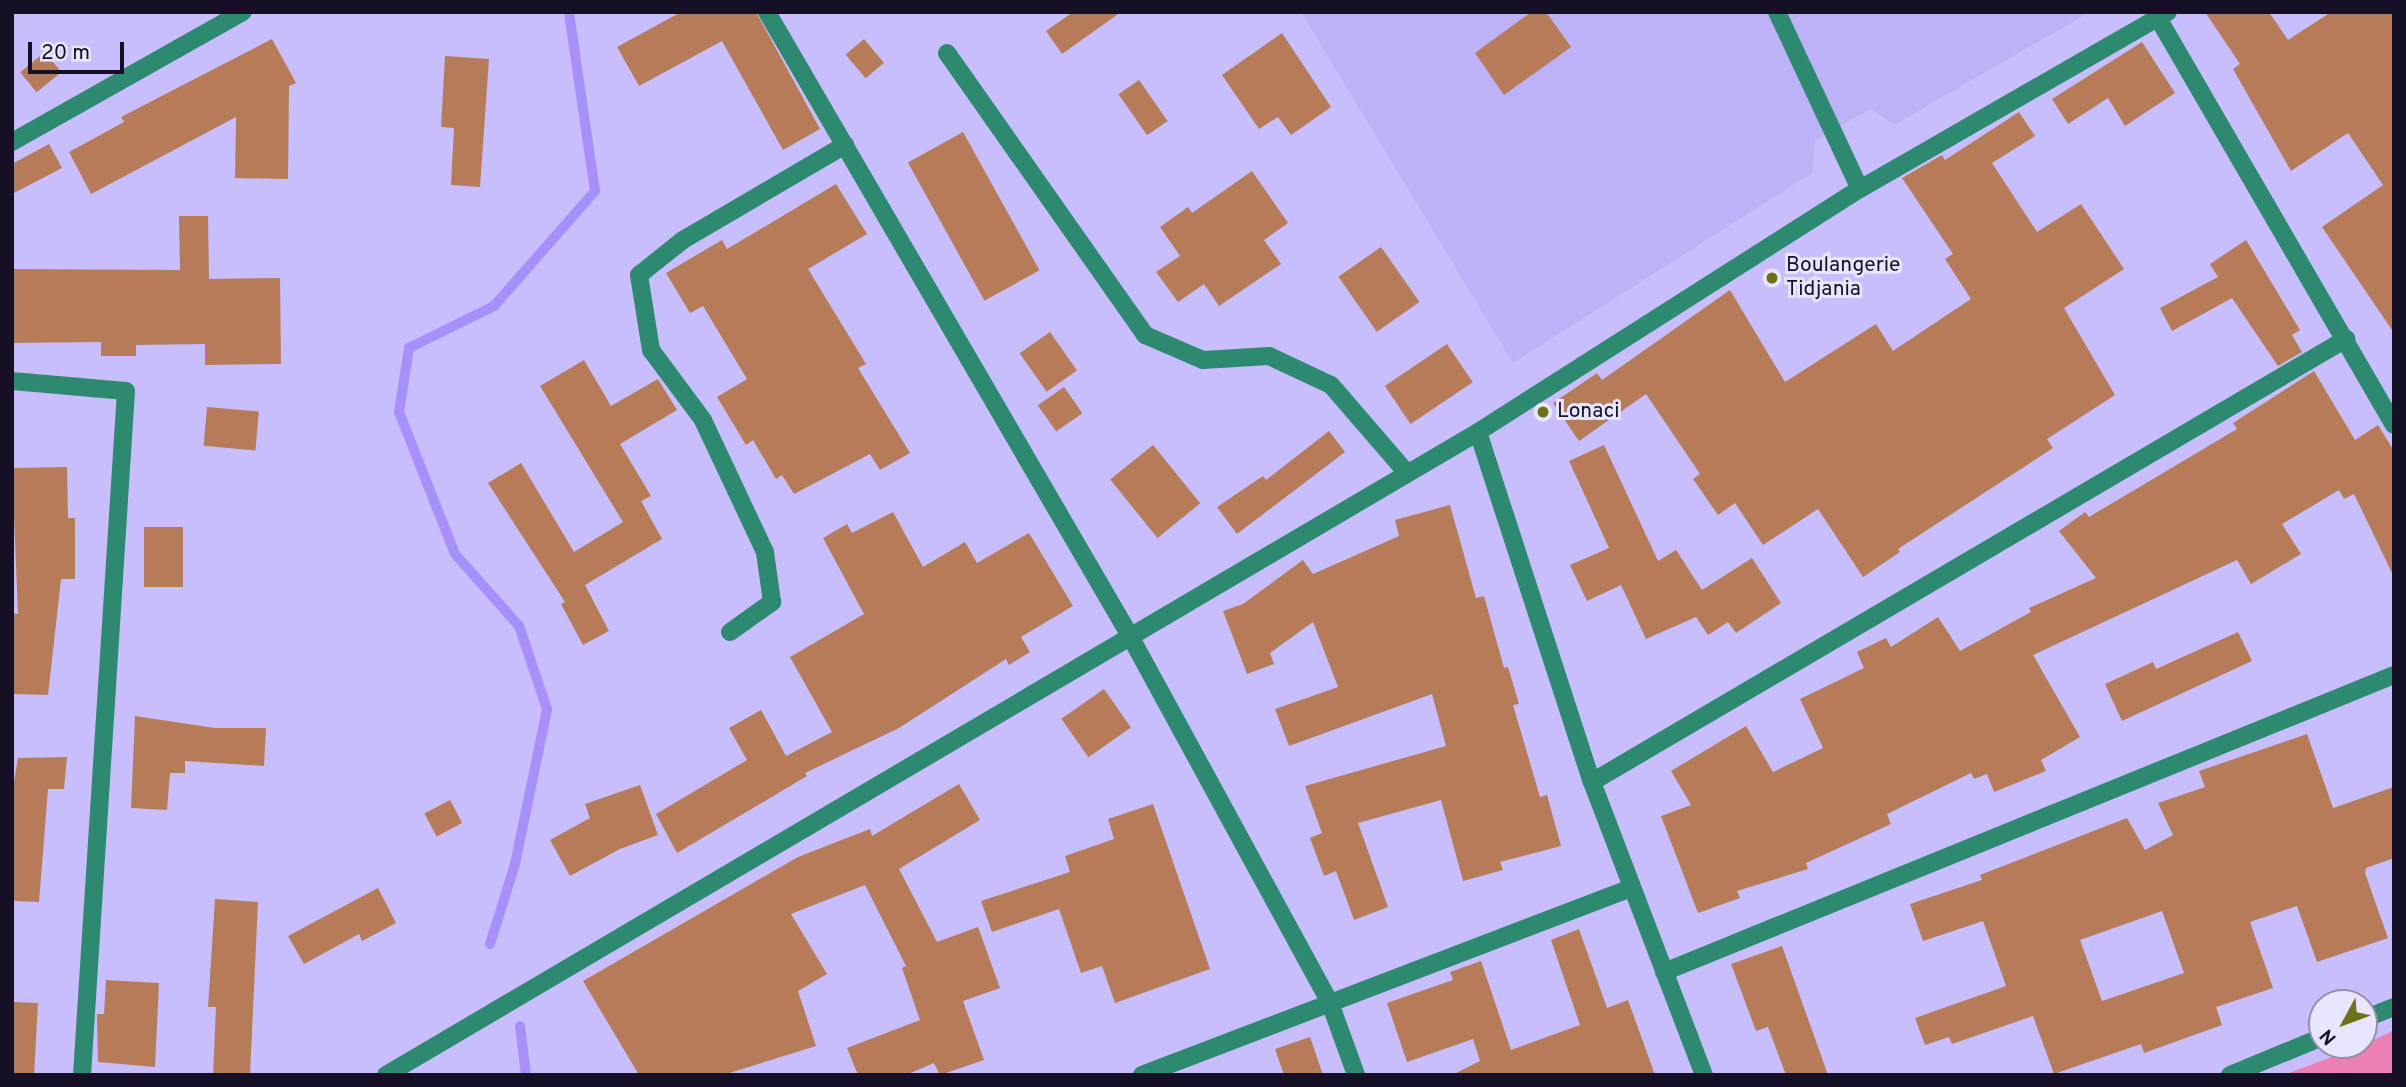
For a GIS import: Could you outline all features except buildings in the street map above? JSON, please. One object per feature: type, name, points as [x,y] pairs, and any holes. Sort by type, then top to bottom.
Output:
[{"type":"street","points":[[12,142],[243,12]]},
{"type":"street","points":[[767,12],[1130,636],[1330,1003],[1356,1075]]},
{"type":"street","points":[[1777,12],[1860,189]]},
{"type":"street","points":[[386,1075],[1478,432],[1860,189],[2163,15],[2394,425]]},
{"type":"street","points":[[947,53],[1145,335],[1203,360],[1269,356],[1331,385],[1407,473]]},
{"type":"street","points":[[730,632],[772,602],[765,551],[703,419],[651,350],[639,275],[683,240],[845,145]]},
{"type":"street","points":[[1592,782],[2346,340]]},
{"type":"street","points":[[12,381],[126,391],[82,1075]]},
{"type":"street","points":[[1478,432],[1592,782],[1704,1075]]},
{"type":"street","points":[[1664,972],[2394,675]]},
{"type":"street","points":[[1142,1075],[1632,888]]},
{"type":"street","points":[[2230,1075],[2308,1043]]},
{"type":"shaded area","points":[[1301,12],[2090,12],[1894,125],[1871,109],[1815,140],[1812,173],[1513,363]]},
{"type":"shaded area","points":[[2394,1030],[2394,1075],[2283,1075],[2326,1059],[2378,1059],[2378,1038]]},
{"type":"waterway","points":[[490,944],[515,864],[547,709],[519,626],[455,554],[399,412],[409,348],[494,306],[595,191],[569,12]]},
{"type":"waterway","points":[[520,1026],[526,1075]]},
{"type":"place","name":"Boulangerie Tidjania","points":[[1772,278]]},
{"type":"place","name":"Lonaci","points":[[1543,412]]}]
